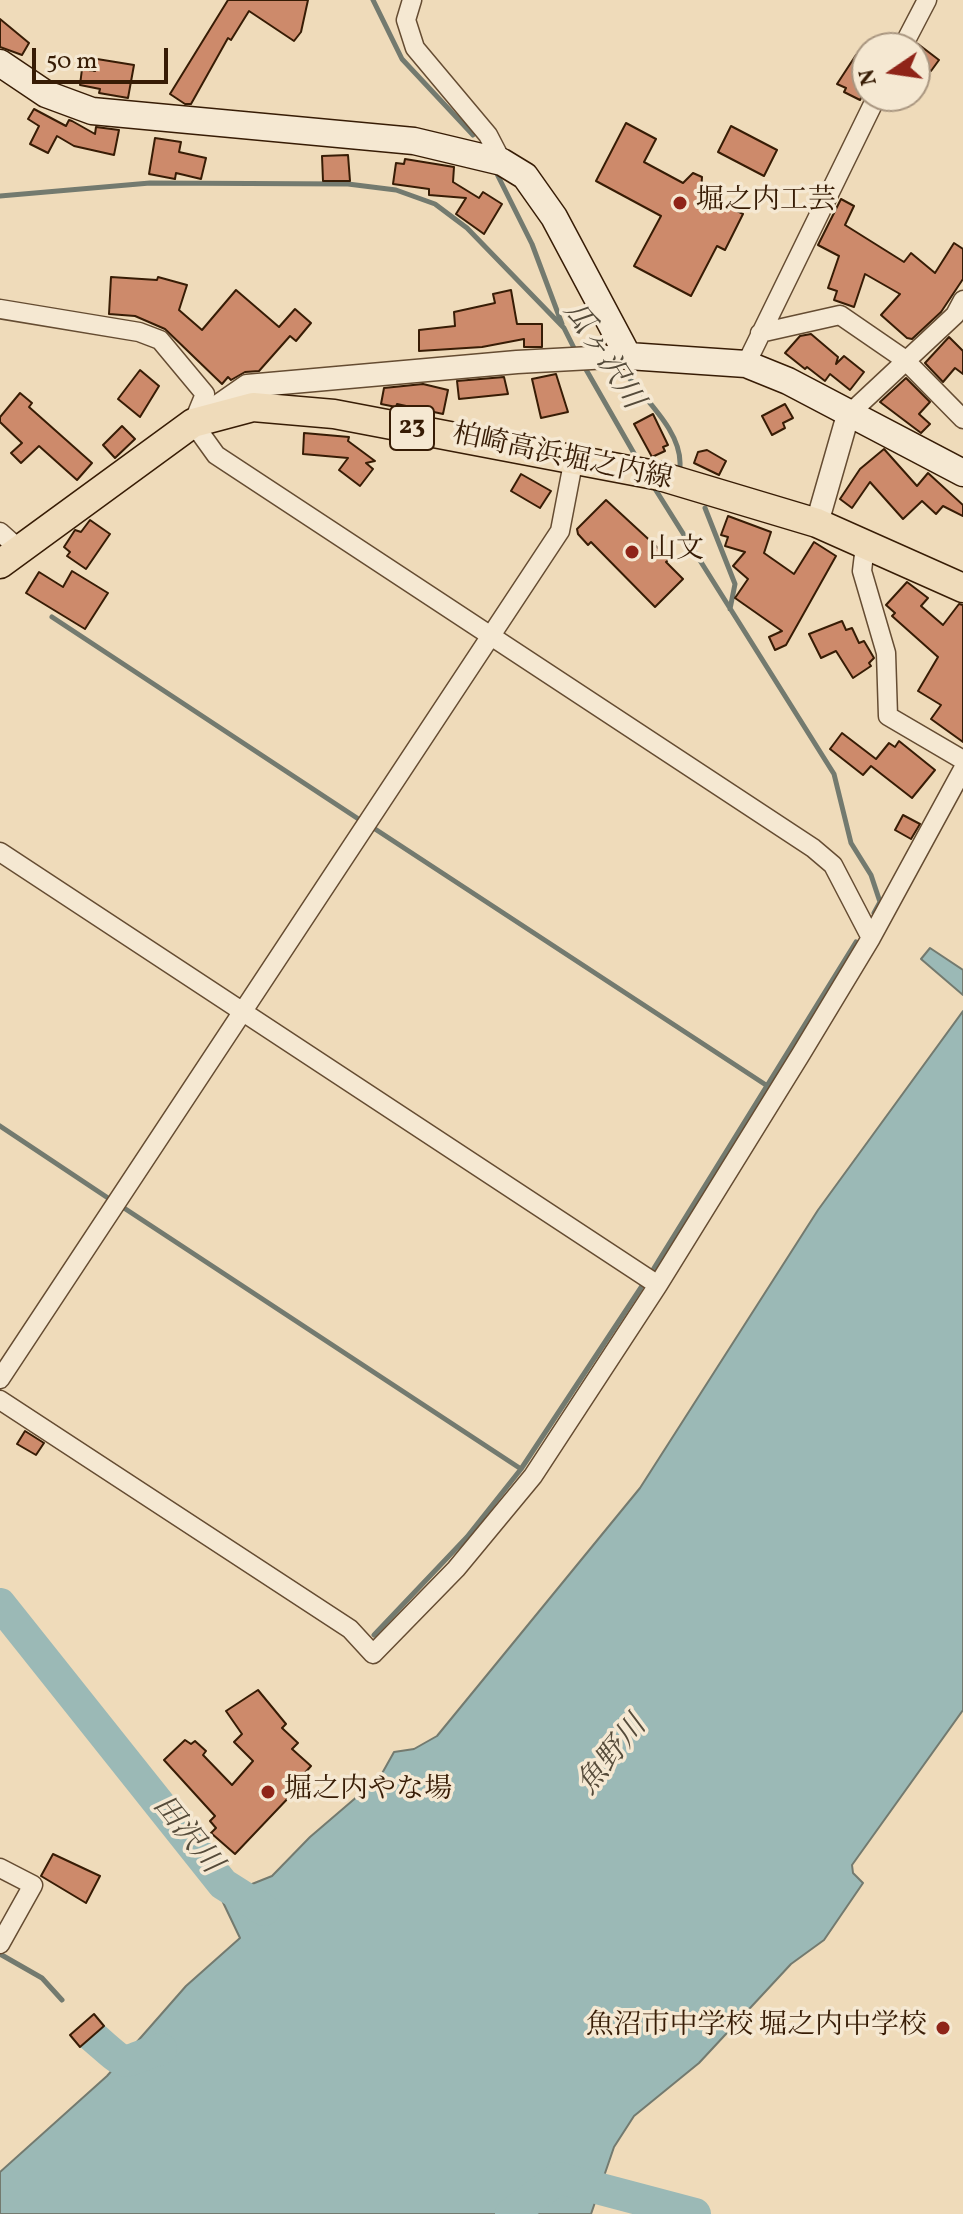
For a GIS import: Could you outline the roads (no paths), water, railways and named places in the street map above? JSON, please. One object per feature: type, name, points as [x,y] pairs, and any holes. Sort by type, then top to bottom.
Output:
[{"type":"main road","points":[[0,63],[46,94],[92,111],[414,141],[502,162],[525,176],[554,217],[628,356],[746,364],[788,381],[963,473]]},
{"type":"main road","name":"柏崎高浜堀之内線","points":[[6,548],[193,423],[253,407],[334,414],[660,476],[817,523],[963,588]]},
{"type":"street","points":[[412,0],[406,20],[415,48],[488,135],[502,162]]},
{"type":"street","points":[[909,32],[923,1]]},
{"type":"street","points":[[746,364],[869,112]]},
{"type":"street","points":[[817,523],[848,415],[904,359],[955,315],[963,300]]},
{"type":"street","points":[[0,309],[139,332],[160,340],[205,394],[193,423]]},
{"type":"street","points":[[760,333],[840,315],[904,359],[963,419]]},
{"type":"street","points":[[193,423],[247,386],[628,356]]},
{"type":"street","points":[[193,423],[216,455],[813,848],[833,865],[871,938]]},
{"type":"street","points":[[0,1379],[240,1011],[560,531],[574,458]]},
{"type":"street","points":[[865,546],[862,571],[886,653],[888,716],[963,760]]},
{"type":"street","points":[[0,1400],[350,1629],[373,1654],[456,1569],[533,1476],[658,1285],[871,938],[963,769]]},
{"type":"street","points":[[0,852],[658,1285]]},
{"type":"street","points":[[0,1868],[33,1885],[0,1944]]},
{"type":"water","points":[[930,948],[963,970],[963,995],[921,959]]},
{"type":"water","name":"魚野川","points":[[963,1011],[963,1710],[852,1865],[853,1873],[863,1883],[824,1940],[791,1964],[699,2063],[634,2116],[614,2147],[591,2214],[0,2214],[0,2172],[107,2076],[186,1986],[240,1938],[219,1894],[234,1881],[247,1886],[272,1876],[310,1837],[380,1777],[394,1752],[414,1749],[437,1736],[640,1488],[818,1210]]},
{"type":"waterway","points":[[373,0],[402,59],[473,135]]},
{"type":"waterway","points":[[496,172],[532,244],[562,324]]},
{"type":"waterway","name":"瓜ヶ沢川","points":[[0,196],[150,183],[348,184],[396,190],[435,204],[467,228],[564,328],[577,354]]},
{"type":"waterway","name":"瓜ヶ沢川","points":[[584,366],[639,462]]},
{"type":"waterway","points":[[627,375],[669,429],[679,453],[680,466]]},
{"type":"waterway","name":"瓜ヶ沢川","points":[[652,484],[834,774],[851,843],[871,875],[880,902],[874,913]]},
{"type":"waterway","points":[[705,508],[735,584],[730,609]]},
{"type":"waterway","points":[[52,617],[360,820]]},
{"type":"waterway","points":[[372,827],[769,1087]]},
{"type":"waterway","points":[[651,1273],[856,942]]},
{"type":"waterway","points":[[0,1126],[111,1200]]},
{"type":"waterway","points":[[124,1208],[521,1469]]},
{"type":"waterway","points":[[374,1635],[467,1537],[521,1469],[644,1283]]},
{"type":"waterway","name":"田沢川","points":[[0,1604],[223,1884],[264,1910]]},
{"type":"waterway","points":[[0,1954],[42,1978],[62,2000]]},
{"type":"waterway","points":[[92,2036],[125,2060],[161,2049]]},
{"type":"waterway","points":[[511,2214],[559,2178],[695,2214]]},
{"type":"place","name":"堀之内工芸","points":[[680,203]]},
{"type":"place","name":"山文","points":[[632,552]]},
{"type":"place","name":"堀之内やな場","points":[[268,1792]]},
{"type":"place","name":"魚沼市中学校 堀之内中学校","points":[[943,2028]]}]
